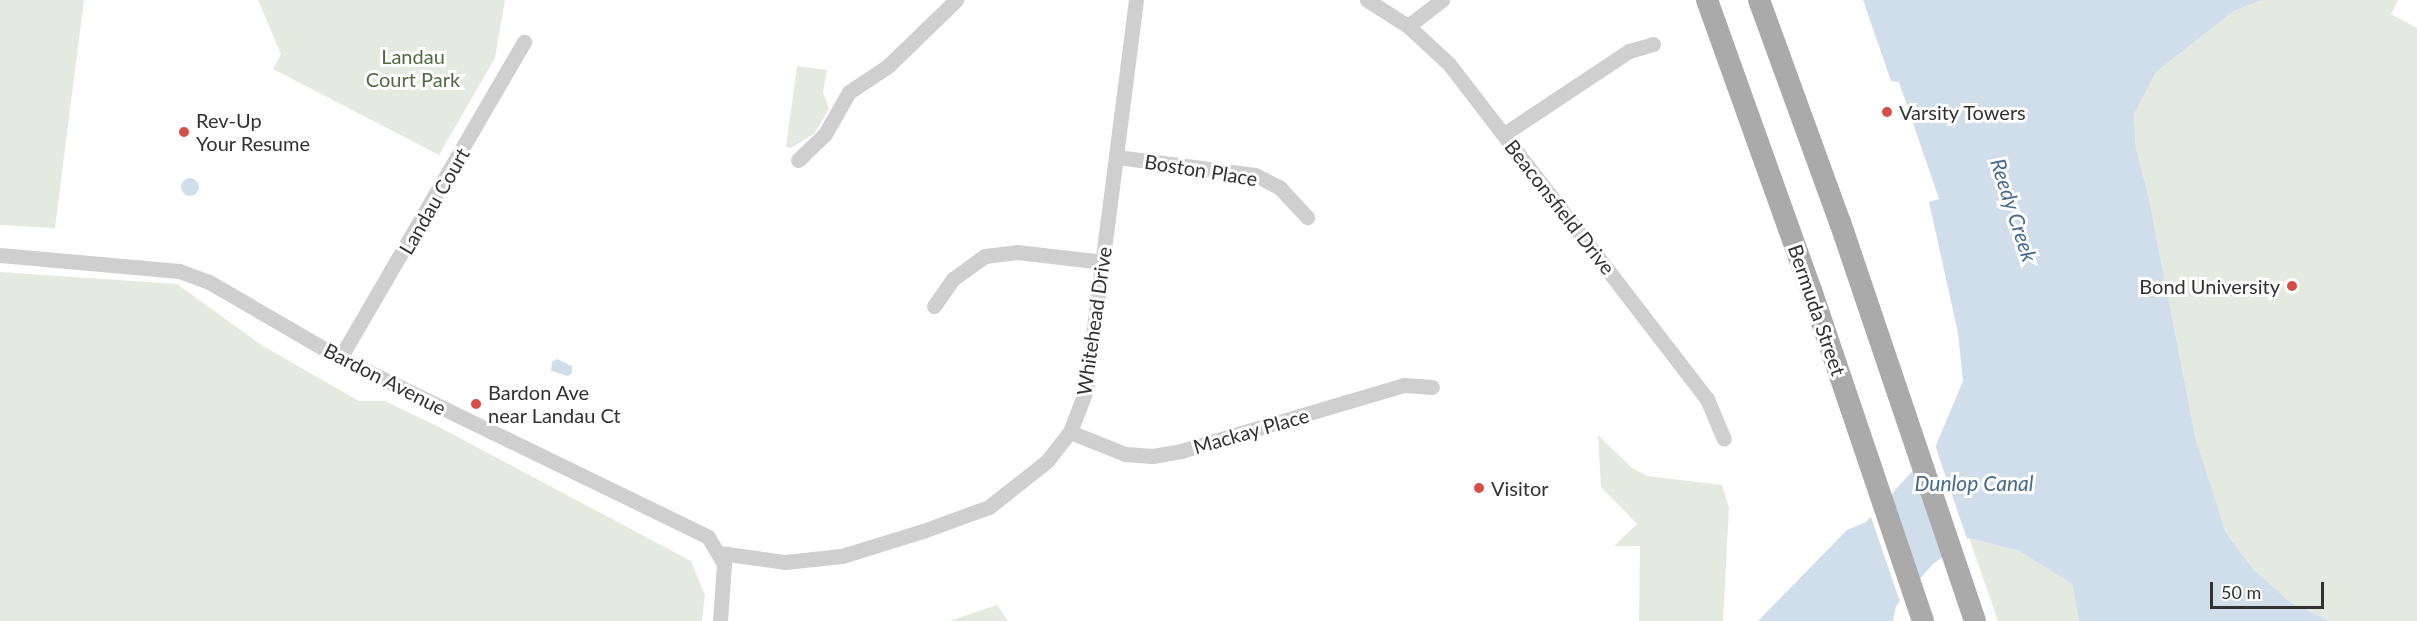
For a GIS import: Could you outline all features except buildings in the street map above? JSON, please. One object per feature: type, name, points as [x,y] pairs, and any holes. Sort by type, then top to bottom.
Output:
[{"type":"main road","name":"Bermuda Street","points":[[1707,0],[1811,290],[1922,619]]},
{"type":"main road","points":[[1759,0],[1975,621]]},
{"type":"street","points":[[798,160],[825,134],[849,92],[888,66],[956,0]]},
{"type":"street","name":"Whitehead Drive","points":[[720,553],[785,562],[842,556],[934,527],[989,507],[1016,488],[1070,432],[1086,390],[1136,0]]},
{"type":"street","name":"Beaconsfield Drive","points":[[1367,0],[1408,26],[1449,64],[1707,399],[1724,439]]},
{"type":"street","points":[[1408,26],[1442,0]]},
{"type":"street","name":"Landau Court","points":[[340,358],[524,42]]},
{"type":"street","points":[[1504,134],[1629,51],[1653,44]]},
{"type":"street","name":"Boston Place","points":[[1117,157],[1255,175],[1281,188],[1307,217]]},
{"type":"street","points":[[934,306],[953,279],[986,256],[1017,252],[1103,262]]},
{"type":"street","name":"Bardon Avenue","points":[[0,255],[191,274],[340,358],[708,537],[720,553]]},
{"type":"street","name":"Mackay Place","points":[[1070,432],[1125,453],[1153,456],[1181,452],[1404,385],[1432,387]]},
{"type":"street","points":[[720,553],[724,580],[720,621]]},
{"type":"green space","points":[[0,0],[84,0],[55,228],[0,225]]},
{"type":"green space","name":"Landau Court Park","points":[[258,0],[505,0],[495,58],[439,155],[273,69],[281,54]]},
{"type":"green space","name":"Bond University","points":[[2262,0],[2398,0],[2391,14],[2417,28],[2417,621],[2329,621],[2290,602],[2253,569],[2226,533],[2196,440],[2148,194],[2136,149],[2134,114],[2156,72],[2234,11]]},
{"type":"green space","points":[[797,66],[827,70],[823,92],[829,109],[814,134],[791,148],[786,147]]},
{"type":"green space","points":[[0,272],[177,284],[263,346],[359,401],[385,401],[439,427],[691,561],[705,595],[702,621],[0,621]]},
{"type":"green space","points":[[1598,435],[1632,468],[1647,476],[1722,485],[1729,508],[1723,621],[1639,621],[1640,546],[1614,546],[1637,524],[1601,487]]},
{"type":"green space","points":[[1969,538],[2019,551],[2072,584],[2079,621],[1998,621]]},
{"type":"green space","points":[[997,605],[1008,621],[950,621],[952,620]]},
{"type":"water","points":[[1863,0],[2262,0],[2234,11],[2156,72],[2134,114],[2136,149],[2148,194],[2196,440],[2226,533],[2253,569],[2290,602],[2329,621],[2079,621],[2072,584],[2019,551],[1969,538],[1933,564],[1896,606],[1893,621],[1758,621],[1847,530],[1866,522],[1936,445],[1963,381],[1958,333],[1929,202],[1939,199],[1899,82],[1891,81]]},
{"type":"water","points":[[190,178],[196,181],[199,187],[196,193],[190,196],[184,193],[181,187],[184,181]]},
{"type":"water","points":[[557,359],[572,366],[572,373],[568,376],[551,371],[552,362]]},
{"type":"pier","points":[[1934,442],[1968,542],[1944,560],[1913,466]]},
{"type":"pier","points":[[1889,492],[1920,583],[1901,605],[1870,514]]},
{"type":"place","name":"Varsity Towers","points":[[1887,112]]},
{"type":"place","name":"Rev-Up Your Resume","points":[[184,132]]},
{"type":"place","name":"Bond University","points":[[2292,286]]},
{"type":"place","name":"Bardon Ave near Landau Ct","points":[[476,404]]},
{"type":"place","name":"Visitor","points":[[1479,488]]},
{"type":"water label","name":"Reedy Creek","points":[[2014,210]]},
{"type":"water label","name":"Dunlop Canal","points":[[1974,483]]}]
